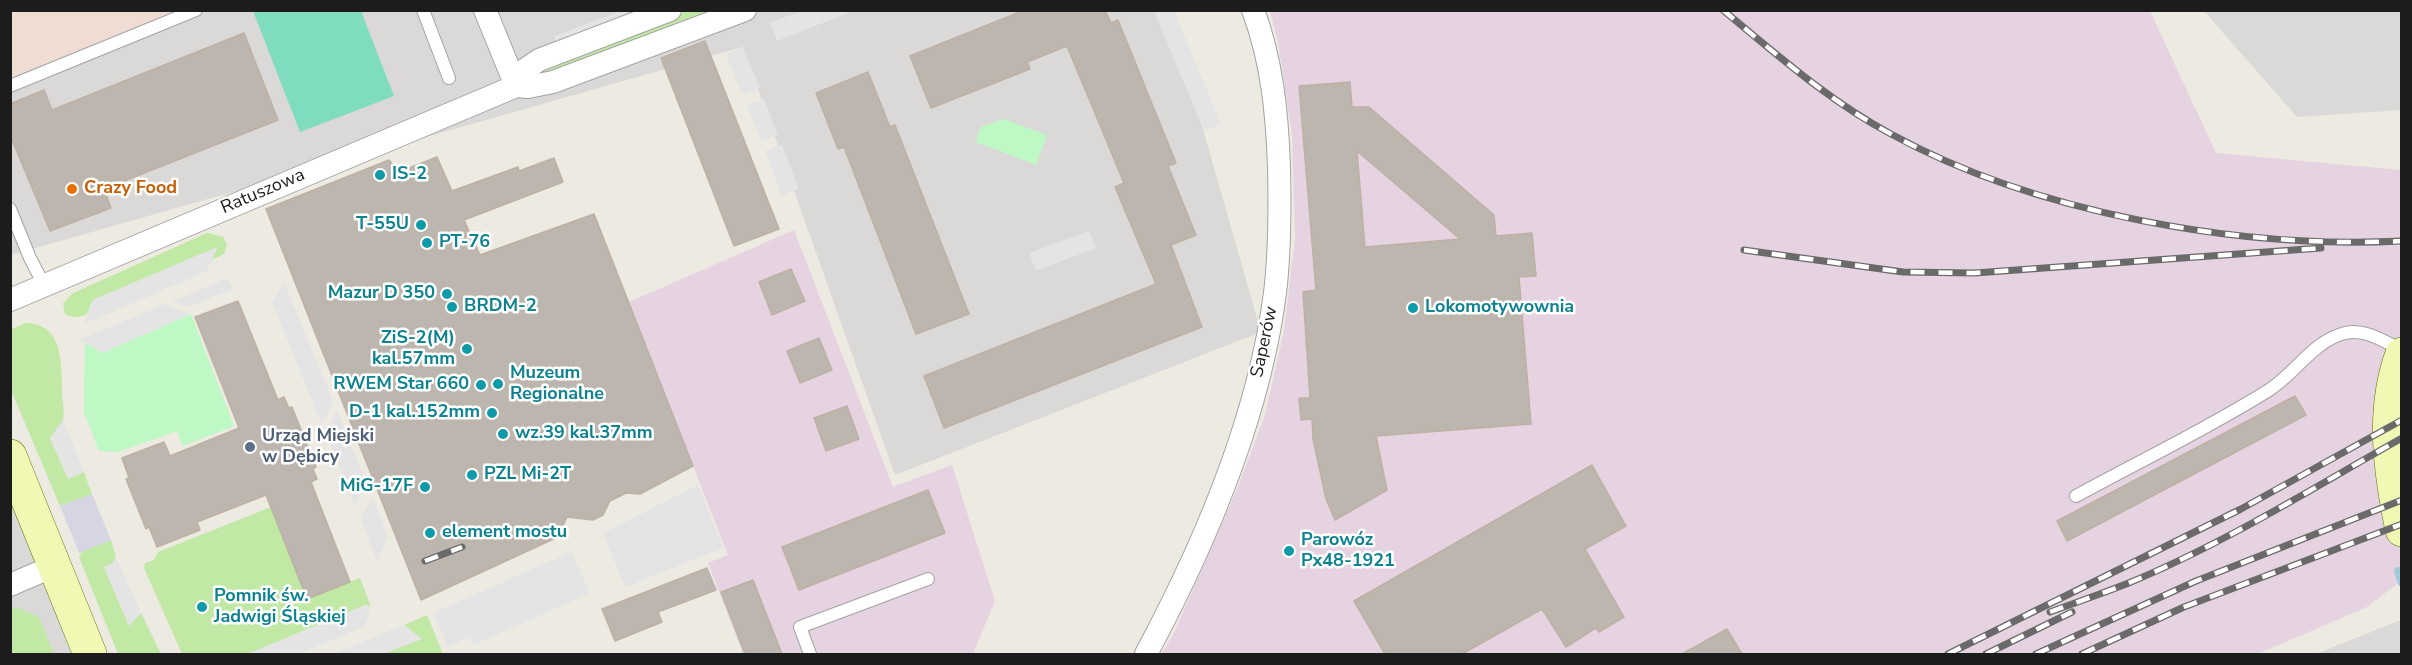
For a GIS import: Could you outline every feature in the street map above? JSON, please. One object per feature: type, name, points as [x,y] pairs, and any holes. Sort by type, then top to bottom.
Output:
[{"type":"street","points":[[485,10],[516,86]]},
{"type":"street","name":"Ratuszowa","points":[[516,86],[523,71],[539,60],[669,10]]},
{"type":"street","name":"Ratuszowa","points":[[10,300],[516,86],[528,87],[553,82],[745,10]]},
{"type":"street","name":"Saperów","points":[[1146,654],[1170,610],[1236,448],[1268,336],[1280,239],[1278,137],[1272,77],[1254,10]]},
{"type":"street","points":[[2402,352],[2391,398],[2389,459],[2402,530]]},
{"type":"street","points":[[10,456],[90,654]]},
{"type":"street","points":[[10,585],[54,566]]},
{"type":"lane","points":[[10,86],[196,10]]},
{"type":"lane","points":[[423,10],[449,78]]},
{"type":"lane","points":[[10,209],[44,285]]},
{"type":"lane","points":[[2076,496],[2270,390],[2313,351],[2335,337],[2347,332],[2366,334],[2402,352]]},
{"type":"lane","points":[[810,654],[800,627],[928,579]]},
{"type":"shaded area","points":[[11,11],[1169,11],[1261,332],[895,475],[743,47],[11,255]]},
{"type":"shaded area","points":[[11,11],[181,11],[11,78]]},
{"type":"shaded area","points":[[621,11],[647,11],[557,44],[554,36]]},
{"type":"shaded area","points":[[801,11],[853,11],[777,41],[770,23]]},
{"type":"shaded area","points":[[1154,11],[1174,11],[1221,124],[1204,131]]},
{"type":"shaded area","points":[[1270,11],[2150,11],[2216,153],[2401,170],[2401,581],[2367,607],[2258,654],[1161,654],[1174,633],[1238,487],[1265,415],[1284,331],[1295,238],[1292,135],[1278,42]]},
{"type":"shaded area","points":[[2204,11],[2401,11],[2401,110],[2297,117]]},
{"type":"shaded area","points":[[743,47],[760,88],[742,95],[726,54]]},
{"type":"shaded area","points":[[764,99],[778,135],[761,141],[747,105]]},
{"type":"shaded area","points":[[782,145],[799,189],[782,196],[765,151]]},
{"type":"shaded area","points":[[794,230],[893,487],[952,465],[995,601],[973,654],[743,654],[708,563],[728,555],[629,302]]},
{"type":"shaded area","points":[[1089,231],[1096,248],[1036,271],[1029,253]]},
{"type":"shaded area","points":[[217,247],[207,271],[84,324],[93,300]]},
{"type":"shaded area","points":[[228,278],[233,289],[188,307],[172,302]]},
{"type":"shaded area","points":[[284,282],[333,401],[322,425],[272,302]]},
{"type":"shaded area","points":[[165,304],[191,314],[102,353],[80,340]]},
{"type":"shaded area","points":[[337,410],[366,482],[355,505],[326,433]]},
{"type":"shaded area","points":[[63,420],[84,472],[68,479],[50,438]]},
{"type":"shaded area","points":[[11,435],[98,654],[11,654]]},
{"type":"shaded area","points":[[698,485],[723,548],[625,587],[603,533]]},
{"type":"shaded area","points":[[92,494],[111,540],[79,553],[60,506]]},
{"type":"shaded area","points":[[372,497],[388,536],[377,562],[361,519]]},
{"type":"shaded area","points":[[571,552],[590,593],[473,645],[469,637],[448,646],[433,613]]},
{"type":"shaded area","points":[[116,557],[141,613],[129,626],[104,567],[113,563]]},
{"type":"shaded area","points":[[366,605],[371,607],[365,626],[298,654],[248,654]]},
{"type":"shaded area","points":[[2401,620],[2401,654],[2316,654]]},
{"type":"shaded area","points":[[404,625],[422,639],[383,654],[334,654]]},
{"type":"green space","points":[[253,11],[361,11],[394,96],[300,132]]},
{"type":"green space","points":[[685,11],[722,11],[548,73],[546,68],[549,62]]},
{"type":"green space","points":[[1004,119],[1047,135],[1036,165],[976,142],[981,127]]},
{"type":"green space","points":[[207,233],[223,237],[227,245],[224,254],[211,260],[217,248],[93,300],[87,314],[73,317],[65,314],[63,303],[73,293]]},
{"type":"green space","points":[[191,314],[234,426],[183,446],[177,431],[118,452],[99,451],[84,412],[85,343],[102,353]]},
{"type":"green space","points":[[25,323],[38,325],[47,330],[58,347],[62,369],[64,416],[50,438],[68,478],[84,472],[92,494],[60,506],[11,390],[10,330]]},
{"type":"green space","points":[[271,507],[307,598],[360,578],[371,607],[365,605],[248,654],[182,654],[144,568],[145,563],[154,560],[158,552]]},
{"type":"green space","points":[[111,540],[116,557],[113,563],[104,567],[129,625],[141,613],[161,654],[118,654],[79,557],[82,551]]},
{"type":"green space","points":[[16,607],[39,617],[54,654],[11,654],[11,609]]},
{"type":"green space","points":[[427,615],[443,654],[383,654],[421,639],[404,625]]},
{"type":"building","points":[[1025,10],[1105,10],[1111,23],[1118,20],[1176,163],[1168,166],[1196,235],[1171,245],[1202,327],[944,428],[924,376],[1156,284],[1115,187],[1124,183],[1067,46],[1027,62],[1030,69],[931,108],[910,56]]},
{"type":"building","points":[[244,33],[278,120],[104,189],[111,208],[50,231],[10,135],[10,104],[44,90],[52,110]]},
{"type":"building","points":[[705,41],[779,229],[734,246],[661,58]]},
{"type":"building","points":[[868,72],[890,127],[895,125],[969,314],[916,334],[844,147],[838,149],[816,93]]},
{"type":"building","name":"Lokomotywownia","points":[[1350,82],[1352,107],[1369,107],[1494,215],[1496,236],[1532,233],[1536,276],[1519,277],[1531,424],[1376,436],[1387,490],[1335,520],[1326,499],[1313,439],[1312,419],[1301,420],[1299,398],[1310,398],[1303,292],[1316,290],[1299,86]],"holes":[[[1357,151],[1460,239],[1365,247]]]},
{"type":"building","name":"Muzeum Regionalne","points":[[437,157],[452,191],[518,167],[519,171],[554,158],[563,182],[464,220],[480,255],[594,214],[693,466],[640,494],[626,493],[610,501],[603,515],[593,520],[567,517],[558,537],[421,600],[266,209],[389,160],[399,172]]},
{"type":"building","points":[[791,269],[805,301],[772,315],[759,282]]},
{"type":"building","name":"Urząd Miejski w Dębicy","points":[[238,301],[278,400],[284,397],[289,408],[292,407],[316,467],[313,469],[317,479],[311,482],[350,582],[307,599],[266,495],[197,522],[200,530],[157,547],[149,527],[146,529],[126,479],[129,478],[122,458],[164,442],[170,456],[239,428],[195,317]]},
{"type":"building","points":[[819,338],[832,370],[800,383],[787,351]]},
{"type":"building","points":[[2295,396],[2306,415],[2067,541],[2057,521]]},
{"type":"building","points":[[847,406],[859,439],[826,451],[814,418]]},
{"type":"building","points":[[1592,465],[1626,526],[1585,549],[1624,617],[1599,632],[1596,628],[1566,647],[1542,609],[1462,654],[1385,654],[1354,601]]},
{"type":"building","points":[[928,490],[945,533],[799,590],[782,547]]},
{"type":"building","points":[[707,568],[716,590],[658,612],[662,622],[615,641],[602,609]]},
{"type":"building","points":[[753,580],[782,654],[745,654],[721,592]]},
{"type":"building","points":[[1727,629],[1742,654],[1682,654]]},
{"type":"waterway","points":[[2398,571],[2402,583]]},
{"type":"railway","points":[[1723,10],[1804,76],[1868,121],[1948,162],[2009,185],[2073,205],[2139,220],[2206,231],[2273,239],[2339,242],[2402,241]]},
{"type":"railway","points":[[1744,250],[1903,272],[1975,273],[2321,248]]},
{"type":"railway","points":[[1948,654],[2241,509],[2402,420]]},
{"type":"railway","points":[[2050,612],[2166,567],[2268,514],[2402,438]]},
{"type":"railway","points":[[2036,654],[2196,581],[2402,500]]},
{"type":"railway","points":[[2082,654],[2184,607],[2402,524]]},
{"type":"railway","points":[[425,561],[462,547]]},
{"type":"railway","points":[[1986,654],[2072,612]]},
{"type":"place","name":"IS-2","points":[[380,175]]},
{"type":"place","name":"Crazy Food","points":[[72,189]]},
{"type":"place","name":"T-55U","points":[[421,225]]},
{"type":"place","name":"PT-76","points":[[427,243]]},
{"type":"place","name":"Mazur D 350","points":[[447,294]]},
{"type":"place","name":"BRDM-2","points":[[452,307]]},
{"type":"place","name":"Lokomotywownia","points":[[1413,308]]},
{"type":"place","name":"ZiS-2(M) kal.57mm","points":[[467,349]]},
{"type":"place","name":"Muzeum Regionalne","points":[[498,384]]},
{"type":"place","name":"RWEM Star 660","points":[[481,385]]},
{"type":"place","name":"D-1 kal.152mm","points":[[492,413]]},
{"type":"place","name":"wz.39 kal.37mm","points":[[503,434]]},
{"type":"place","name":"Urząd Miejski w Dębicy","points":[[250,447]]},
{"type":"place","name":"PZL Mi-2T","points":[[472,475]]},
{"type":"place","name":"MiG-17F","points":[[425,487]]},
{"type":"place","name":"element mostu","points":[[430,533]]},
{"type":"place","name":"Parowóz Px48-1921","points":[[1289,551]]},
{"type":"place","name":"Pomnik św. Jadwigi Śląskiej","points":[[202,607]]}]
